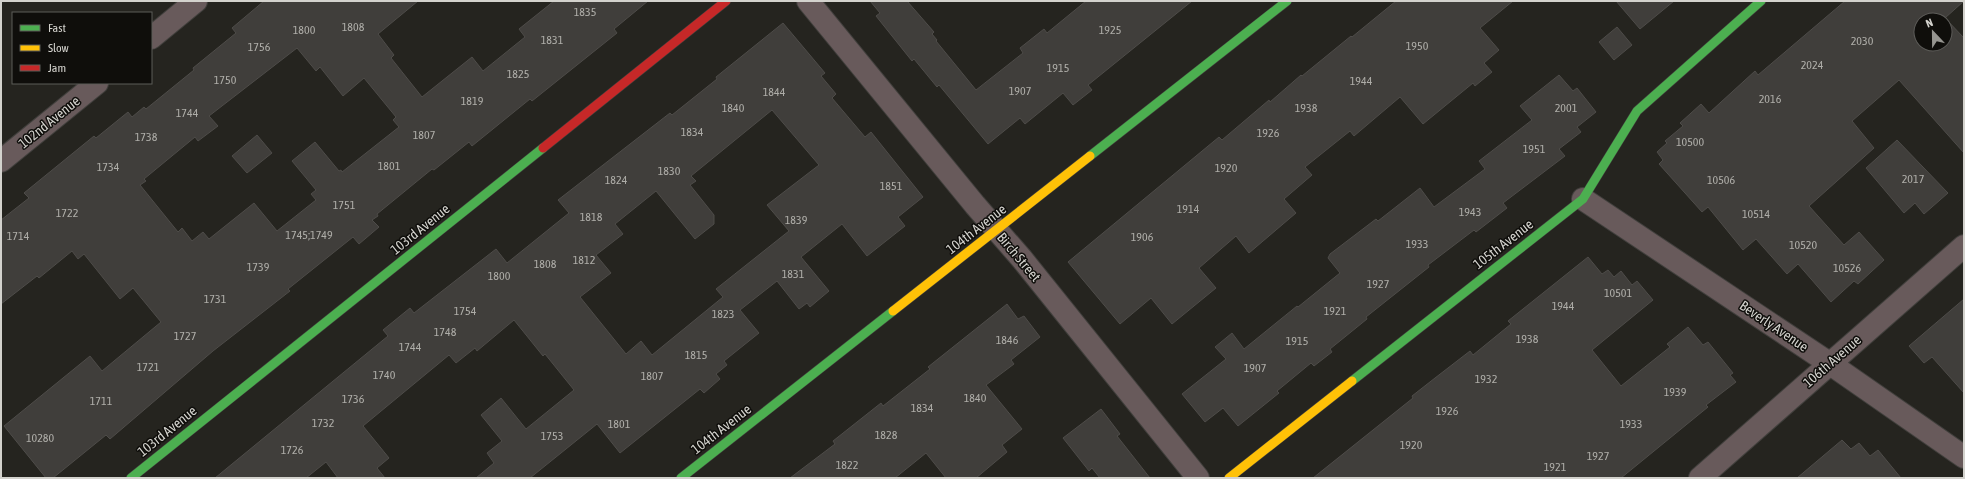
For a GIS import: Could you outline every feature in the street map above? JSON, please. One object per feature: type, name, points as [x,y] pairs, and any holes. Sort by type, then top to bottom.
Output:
[{"type":"street","points":[[152,37],[196,1]]},
{"type":"street","name":"103rd Avenue","points":[[130,478],[726,1]]},
{"type":"street","name":"Birch Street","points":[[808,1],[997,230],[1198,478]]},
{"type":"street","name":"104th Avenue","points":[[681,478],[1287,1]]},
{"type":"street","name":"105th Avenue","points":[[1229,478],[1583,199],[1637,111],[1761,1]]},
{"type":"street","name":"102nd Avenue","points":[[1,161],[96,84]]},
{"type":"street","name":"Beverly Avenue","points":[[1583,199],[1830,363],[1964,456]]},
{"type":"street","name":"106th Avenue","points":[[1700,478],[1964,246]]},
{"type":"building","points":[[264,1],[418,1],[378,34],[394,55],[391,58],[422,97],[472,57],[483,71],[525,37],[519,29],[554,1],[648,1],[614,29],[617,33],[532,101],[530,99],[472,146],[469,142],[434,170],[432,169],[377,214],[378,216],[372,220],[379,227],[359,244],[353,237],[288,289],[290,291],[213,351],[110,439],[106,435],[53,478],[46,478],[4,426],[90,356],[102,371],[161,322],[133,288],[120,299],[84,254],[78,259],[72,251],[39,278],[37,276],[1,304],[1,220],[29,198],[24,193],[94,136],[96,138],[128,112],[132,117],[144,107],[146,109],[194,70],[193,68],[236,33],[232,28]],"holes":[[[297,48],[316,71],[320,67],[343,96],[364,78],[396,117],[393,120],[399,127],[342,172],[341,170],[339,171],[315,142],[292,161],[316,190],[311,194],[316,200],[277,231],[254,203],[209,239],[203,232],[192,241],[182,228],[178,232],[140,185],[146,181],[144,179],[195,137],[198,141],[218,126],[209,116]]]},
{"type":"building","points":[[870,1],[907,1],[934,32],[932,34],[937,40],[936,41],[976,90],[1023,53],[1020,48],[1044,29],[1047,33],[1086,1],[1192,1],[1088,85],[1092,90],[1073,105],[1063,93],[1025,124],[1020,118],[988,144],[939,85],[937,87],[914,59],[912,61],[876,16],[880,13]]},
{"type":"building","points":[[1396,1],[1513,1],[1480,28],[1499,50],[1484,63],[1492,72],[1475,86],[1473,83],[1423,124],[1400,97],[1354,136],[1350,131],[1305,167],[1312,175],[1284,199],[1296,213],[1249,253],[1236,236],[1199,268],[1216,288],[1172,324],[1151,298],[1120,324],[1068,262],[1219,137],[1222,140],[1269,100],[1270,102],[1301,75],[1302,76]]},
{"type":"building","points":[[1616,1],[1674,1],[1640,29]]},
{"type":"building","points":[[1845,1],[1964,1],[1952,12],[1913,12],[1913,52],[1953,52],[1953,26],[1964,38],[1964,153],[1899,80],[1852,121],[1874,148],[1809,206],[1844,245],[1859,232],[1884,260],[1858,284],[1854,281],[1831,302],[1798,264],[1787,274],[1756,239],[1743,250],[1708,207],[1702,212],[1659,164],[1663,160],[1657,152],[1667,143],[1665,141],[1683,126],[1680,123],[1701,104],[1709,113],[1755,71],[1758,75]]},
{"type":"building","points":[[783,23],[825,73],[821,76],[836,94],[832,98],[865,137],[871,132],[923,197],[898,217],[905,226],[867,256],[842,224],[801,257],[829,291],[810,307],[807,303],[799,309],[777,281],[740,310],[759,333],[724,361],[727,365],[716,374],[720,379],[704,393],[700,389],[620,453],[597,424],[530,478],[476,478],[494,463],[487,453],[502,441],[481,415],[501,398],[526,429],[574,390],[545,354],[543,356],[514,320],[477,351],[475,348],[456,363],[449,355],[363,426],[389,458],[377,468],[385,478],[338,478],[326,462],[306,478],[215,478],[388,336],[383,330],[410,308],[414,313],[496,249],[507,263],[569,213],[558,200],[670,113],[672,115],[717,79],[716,77]],"holes":[[[772,110],[819,165],[767,205],[789,231],[716,289],[723,297],[652,355],[641,341],[626,354],[580,297],[611,273],[596,255],[623,234],[615,224],[656,191],[695,239],[714,224],[714,215],[690,185],[696,181],[691,176]]]},
{"type":"building","points":[[1617,27],[1632,45],[1614,60],[1599,42]]},
{"type":"building","points":[[1559,75],[1573,91],[1577,88],[1596,112],[1577,127],[1581,132],[1559,149],[1565,156],[1503,203],[1507,208],[1476,232],[1474,230],[1428,265],[1429,267],[1366,317],[1367,319],[1330,349],[1332,352],[1314,366],[1311,363],[1277,391],[1279,393],[1238,426],[1223,408],[1205,422],[1182,394],[1226,359],[1215,347],[1232,333],[1244,349],[1340,273],[1328,258],[1330,254],[1376,219],[1378,221],[1420,188],[1434,207],[1485,169],[1479,161],[1532,120],[1520,106]]},
{"type":"building","points":[[257,135],[272,153],[247,173],[232,156]]},
{"type":"building","points":[[1897,140],[1948,193],[1924,214],[1915,203],[1904,213],[1866,168]]},
{"type":"building","points":[[1588,257],[1602,274],[1608,270],[1614,277],[1621,271],[1632,285],[1637,281],[1653,300],[1592,350],[1621,386],[1670,347],[1667,344],[1688,327],[1703,345],[1708,342],[1733,373],[1730,375],[1736,382],[1706,405],[1708,407],[1621,478],[1313,478],[1413,398],[1412,396],[1470,351],[1473,355],[1511,324],[1508,321]]},
{"type":"building","points":[[1964,299],[1964,393],[1932,357],[1924,363],[1909,346]]},
{"type":"building","points":[[1007,304],[1018,319],[1024,316],[1040,337],[1011,360],[1014,364],[986,385],[1022,429],[1002,445],[1007,452],[976,478],[946,478],[926,453],[895,478],[790,478],[835,444],[833,441],[881,403],[883,406],[930,369],[928,367]]},
{"type":"building","points":[[1101,409],[1120,434],[1117,436],[1150,478],[1100,478],[1092,468],[1089,471],[1063,438]]},
{"type":"building","points":[[1842,440],[1851,449],[1859,443],[1870,456],[1878,450],[1901,478],[1797,478]]},
{"type":"traffic: fast","points":[[1090,156],[1287,1]]},
{"type":"traffic: fast","points":[[1352,381],[1583,199],[1637,111],[1761,1]]},
{"type":"traffic: fast","points":[[131,478],[543,148]]},
{"type":"traffic: fast","points":[[681,478],[893,311]]},
{"type":"traffic: slow","points":[[893,311],[1090,156]]},
{"type":"traffic: slow","points":[[1229,478],[1352,381]]},
{"type":"traffic: jam","points":[[543,148],[726,1]]}]
